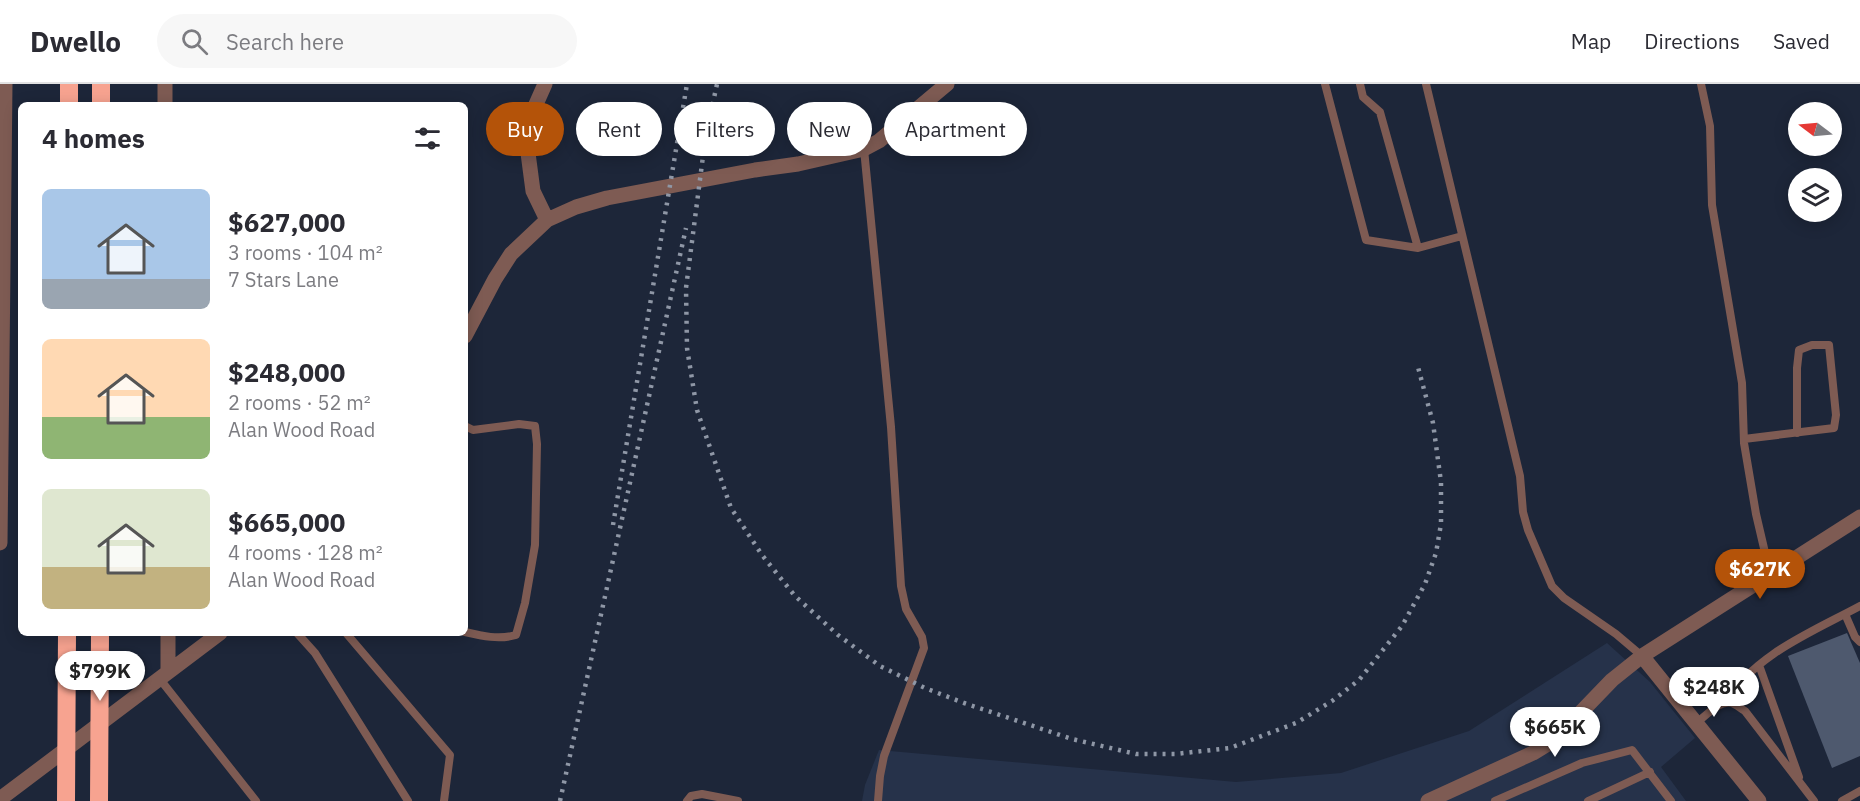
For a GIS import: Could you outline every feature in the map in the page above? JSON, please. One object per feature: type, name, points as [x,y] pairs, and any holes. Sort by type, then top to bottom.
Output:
[{"type":"highway","points":[[69,84],[69,102]]},
{"type":"highway","points":[[101,84],[101,102]]},
{"type":"highway","points":[[66,801],[67,636]]},
{"type":"highway","points":[[99,801],[100,636]]},
{"type":"street","points":[[0,543],[2,169],[5,84]]},
{"type":"street","points":[[165,84],[167,102]]},
{"type":"street","points":[[545,84],[533,111],[528,153],[533,191],[547,220]]},
{"type":"street","points":[[872,145],[947,84]]},
{"type":"street","points":[[468,330],[495,279],[511,255],[547,220],[576,207],[607,198],[833,156]]},
{"type":"street","points":[[1428,801],[1539,749],[1559,735],[1612,680],[1642,656],[1860,517]]},
{"type":"street","points":[[164,675],[168,636]]},
{"type":"street","points":[[0,799],[216,636]]},
{"type":"street","points":[[1642,656],[1759,801]]},
{"type":"lane","points":[[1325,84],[1366,240],[1418,248],[1462,236]]},
{"type":"lane","points":[[1360,84],[1363,98],[1380,112],[1418,248]]},
{"type":"lane","points":[[1426,84],[1520,476],[1523,512],[1536,550],[1552,586],[1564,598],[1616,634],[1642,656]]},
{"type":"lane","points":[[1701,84],[1710,126],[1712,206],[1742,383],[1744,439],[1756,514],[1770,574]]},
{"type":"lane","points":[[865,156],[891,428],[901,586],[906,609],[922,637],[924,648],[884,756],[878,801]]},
{"type":"lane","points":[[1744,439],[1797,433],[1834,428],[1836,415],[1829,345],[1812,345],[1799,350],[1797,433]]},
{"type":"lane","points":[[468,428],[473,430],[519,424],[536,426],[537,444],[535,545],[525,603],[516,635],[508,638],[485,637],[468,633]]},
{"type":"lane","points":[[1696,723],[1725,703],[1736,686],[1784,646],[1860,606]]},
{"type":"lane","points":[[1845,614],[1855,637],[1860,642]]},
{"type":"lane","points":[[300,636],[315,653],[408,801]]},
{"type":"lane","points":[[349,636],[450,755],[444,801]]},
{"type":"lane","points":[[1760,665],[1801,784]]},
{"type":"lane","points":[[164,675],[256,801]]},
{"type":"lane","points":[[1725,703],[1732,703],[1745,711],[1814,801]]},
{"type":"lane","points":[[1496,801],[1582,763],[1632,750],[1671,801]]},
{"type":"lane","points":[[1588,801],[1650,772]]},
{"type":"lane","points":[[1842,801],[1860,791]]},
{"type":"lane","points":[[687,801],[691,796],[702,794],[738,801]]},
{"type":"shaded area","points":[[1607,643],[1650,682],[1695,738],[1661,767],[1686,801],[862,801],[865,785],[879,750],[1236,782],[1341,773],[1469,731]]},
{"type":"building","points":[[1847,633],[1860,663],[1860,756],[1832,768],[1788,656]]},
{"type":"railway","points":[[613,525],[687,84]]},
{"type":"railway","points":[[713,102],[717,84]]},
{"type":"railway","points":[[703,156],[686,288],[687,348],[697,410],[731,508],[762,555],[795,596],[838,635],[880,666],[925,688],[964,703],[1072,739],[1136,754],[1175,754],[1230,748],[1296,723],[1332,701],[1359,680],[1402,626],[1425,584],[1436,553],[1441,524],[1441,482],[1433,423],[1418,367]]},
{"type":"railway","points":[[560,801],[686,228]]}]
